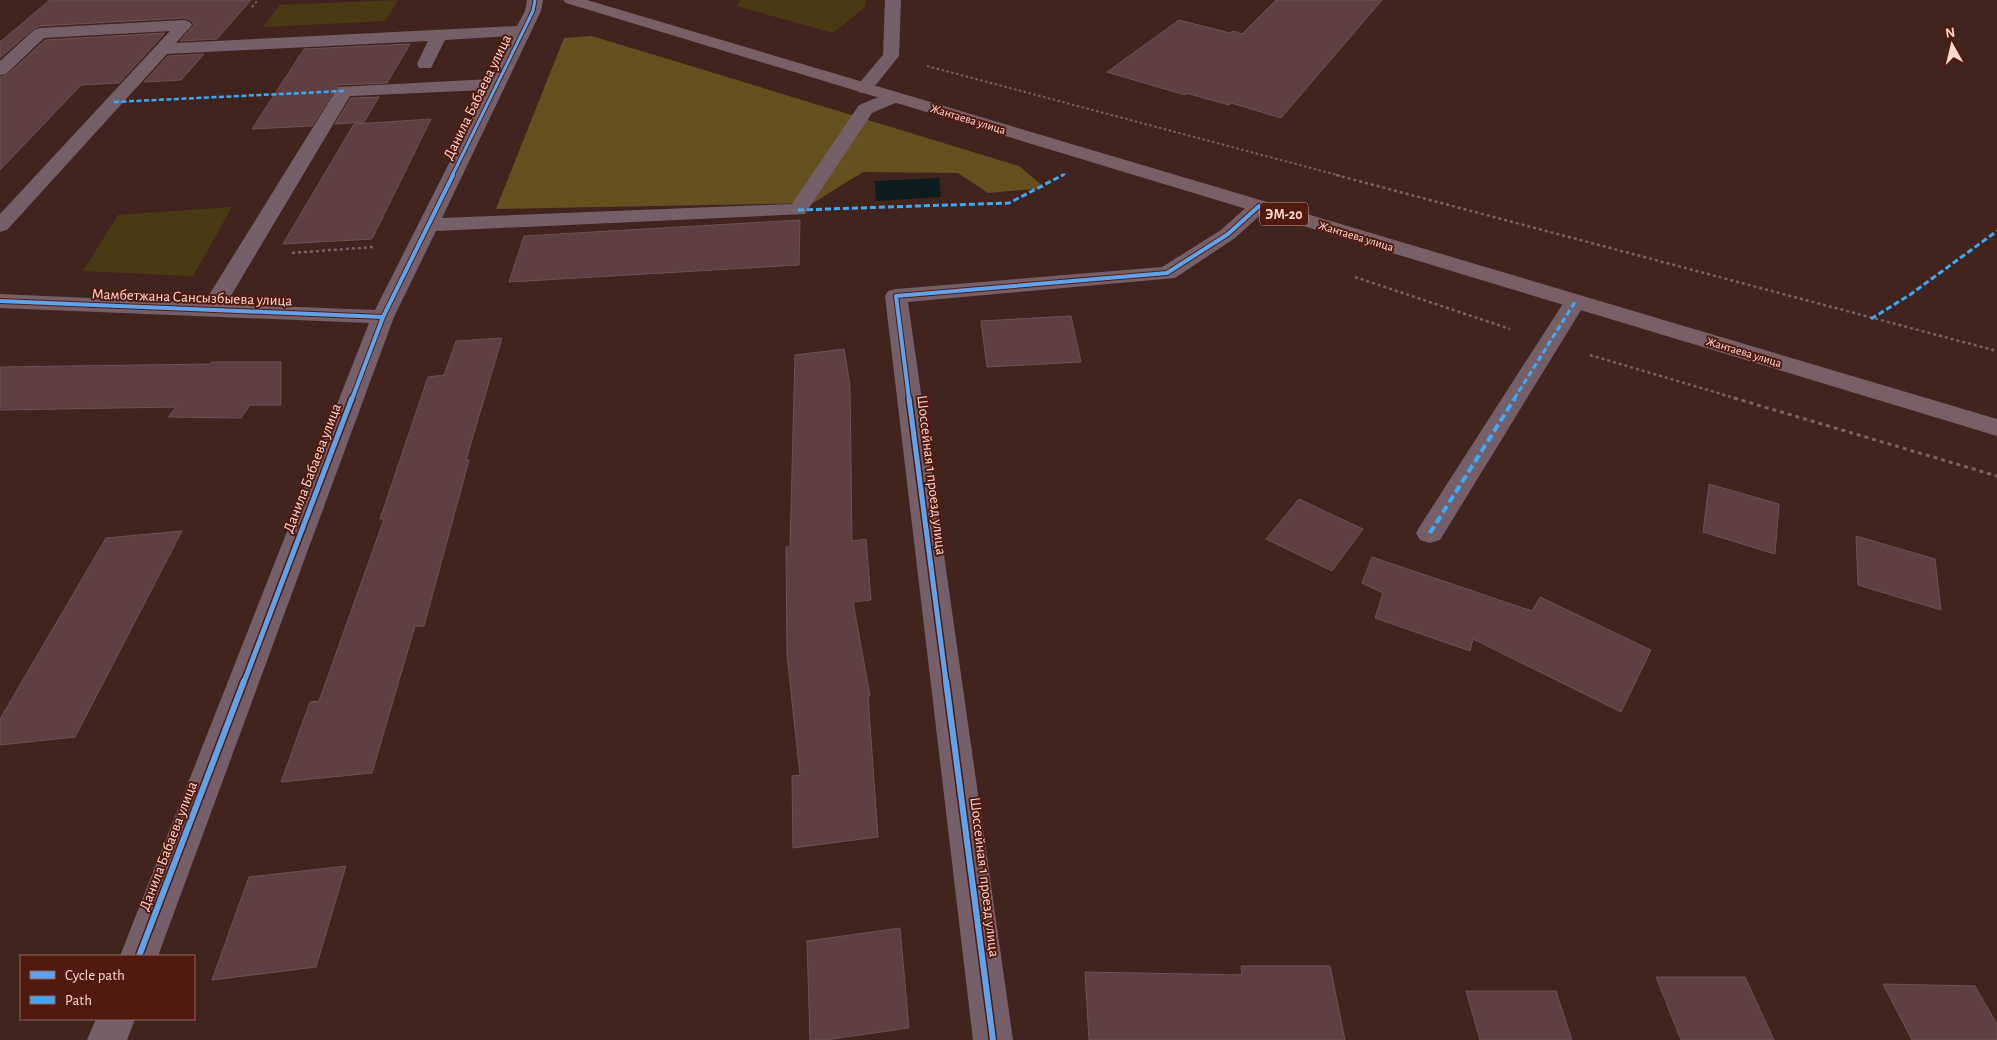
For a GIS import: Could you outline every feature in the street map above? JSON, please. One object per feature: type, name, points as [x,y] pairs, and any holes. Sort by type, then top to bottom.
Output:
[{"type":"main road","name":"Жантаева улица","points":[[571,0],[1997,428]]},
{"type":"street","name":"Данила Бабаева улица","points":[[139,955],[383,317],[524,31],[533,11],[535,0]]},
{"type":"street","points":[[864,88],[891,56],[893,0]]},
{"type":"street","points":[[0,70],[40,33],[184,25],[0,226]]},
{"type":"street","points":[[162,50],[524,31]]},
{"type":"street","points":[[426,64],[439,35]]},
{"type":"street","points":[[212,310],[344,91],[498,84]]},
{"type":"street","points":[[428,225],[798,210],[865,109],[894,97]]},
{"type":"street","name":"Шоссейная 1 проезд улица","points":[[993,1040],[896,296],[1167,273],[1228,234],[1259,206]]},
{"type":"street","name":"Мамбетжана Сансызбыева улица","points":[[0,300],[383,317]]},
{"type":"street","points":[[1430,533],[1575,302]]},
{"type":"street","points":[[107,1040],[115,1020]]},
{"type":"path","points":[[891,56],[1997,351]]},
{"type":"path","points":[[244,256],[419,243]]},
{"type":"shaded area","points":[[398,0],[385,21],[263,27],[280,5]]},
{"type":"shaded area","points":[[741,0],[866,0],[865,7],[833,33],[736,6]]},
{"type":"shaded area","points":[[592,36],[1019,166],[1045,188],[988,193],[958,173],[863,172],[813,203],[496,209],[564,38]]},
{"type":"shaded area","points":[[939,178],[941,197],[876,201],[875,181]]},
{"type":"shaded area","points":[[232,207],[193,276],[83,271],[118,215]]},
{"type":"building","points":[[50,0],[251,0],[217,39],[180,41],[194,25],[191,20],[184,18],[40,26],[33,29],[0,58],[0,42]]},
{"type":"building","points":[[1276,0],[1382,0],[1281,118],[1231,103],[1229,105],[1186,93],[1185,95],[1107,72],[1179,20],[1230,33],[1233,31],[1242,34]]},
{"type":"building","points":[[165,33],[119,83],[81,85],[0,170],[0,77],[7,75],[45,40]]},
{"type":"building","points":[[410,44],[387,83],[338,85],[312,126],[252,129],[304,49]]},
{"type":"building","points":[[204,54],[181,80],[144,82],[168,56]]},
{"type":"building","points":[[379,97],[364,122],[335,124],[351,98]]},
{"type":"building","points":[[431,119],[372,239],[283,244],[354,124]]},
{"type":"building","points":[[800,220],[799,265],[509,282],[524,236]]},
{"type":"building","points":[[1071,316],[1081,362],[987,367],[981,321]]},
{"type":"building","points":[[502,338],[466,460],[469,460],[424,626],[415,626],[372,773],[281,782],[310,702],[319,701],[384,519],[380,519],[428,377],[444,375],[456,341]]},
{"type":"building","points":[[844,349],[850,386],[852,541],[866,539],[871,600],[853,602],[870,696],[868,696],[878,837],[793,848],[792,776],[800,775],[787,655],[786,547],[790,547],[795,355]]},
{"type":"building","points":[[212,362],[281,362],[281,405],[250,405],[241,418],[168,417],[176,407],[0,410],[0,367],[210,364]]},
{"type":"building","points":[[1709,484],[1779,504],[1775,554],[1703,532]]},
{"type":"building","points":[[1299,499],[1363,529],[1332,571],[1266,539]]},
{"type":"building","points":[[182,531],[75,737],[0,745],[0,719],[106,538]]},
{"type":"building","points":[[1856,536],[1935,559],[1941,610],[1858,585]]},
{"type":"building","points":[[1372,557],[1532,611],[1540,597],[1651,650],[1621,712],[1473,639],[1470,651],[1375,618],[1383,593],[1362,583]]},
{"type":"building","points":[[346,866],[316,967],[212,980],[249,877]]},
{"type":"building","points":[[900,928],[909,1028],[825,1040],[810,1040],[807,941]]},
{"type":"building","points":[[1241,966],[1330,966],[1345,1040],[1089,1040],[1085,972],[1242,975]]},
{"type":"building","points":[[1656,977],[1745,977],[1774,1040],[1681,1040]]},
{"type":"building","points":[[1883,984],[1975,986],[1997,1024],[1997,1040],[1912,1040]]},
{"type":"building","points":[[1466,991],[1556,991],[1572,1040],[1480,1040]]},
{"type":"marked path","points":[[114,102],[344,91]]},
{"type":"marked path","points":[[798,210],[1009,203],[1065,174]]},
{"type":"marked path","points":[[1871,319],[1911,294],[1997,231]]},
{"type":"marked path","points":[[1430,533],[1575,302]]},
{"type":"cycle path","points":[[139,955],[383,317],[533,11],[535,0]]},
{"type":"cycle path","points":[[993,1040],[896,296],[1167,273],[1228,234],[1259,206]]},
{"type":"cycle path","points":[[0,301],[383,317]]}]
